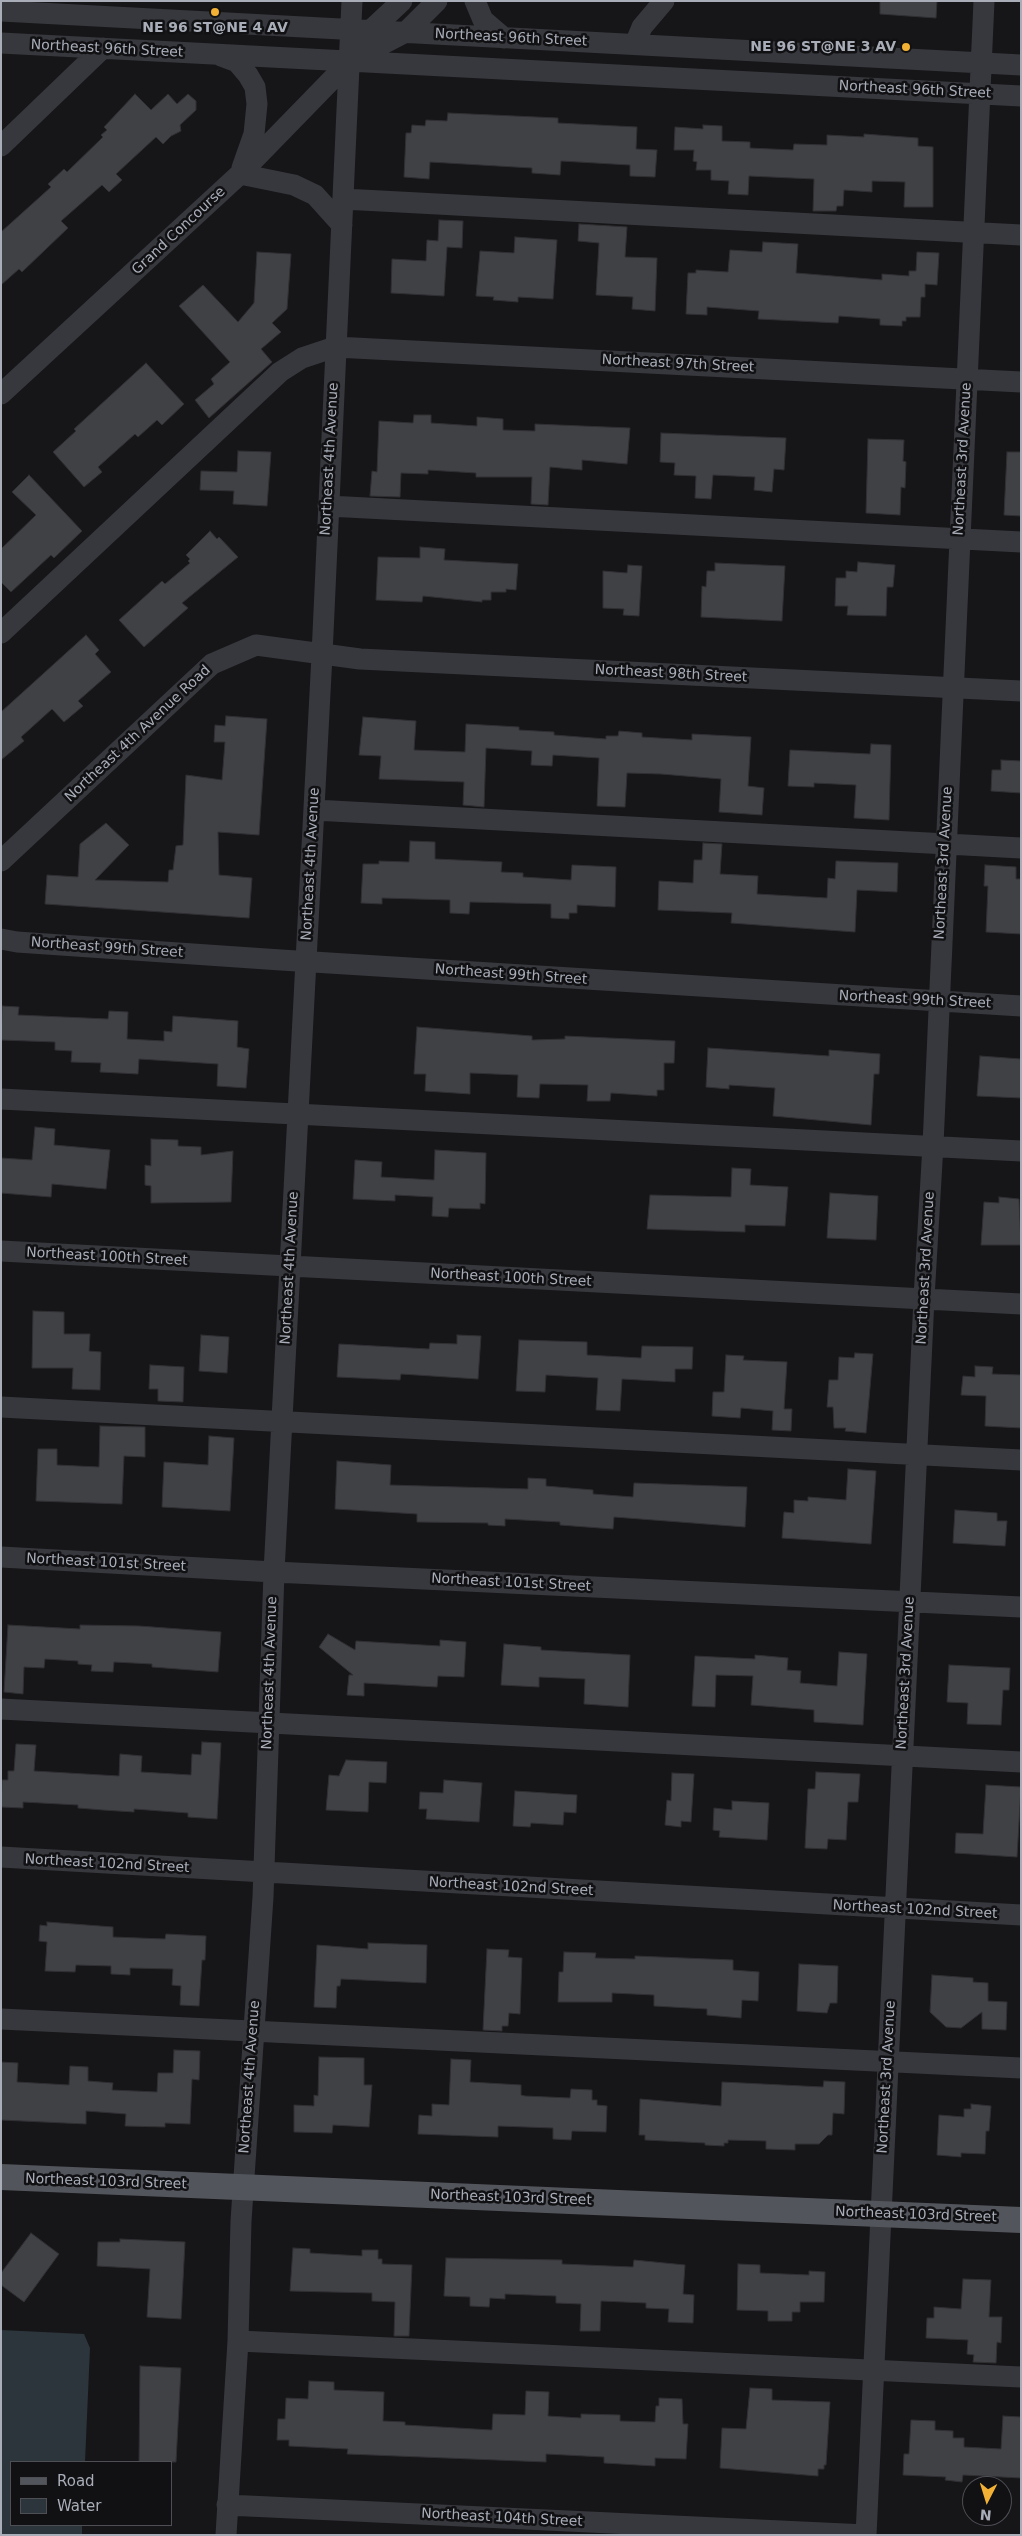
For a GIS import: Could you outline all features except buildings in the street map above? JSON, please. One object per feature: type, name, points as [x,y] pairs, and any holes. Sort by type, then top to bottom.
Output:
[{"type":"main road","name":"Northeast 103rd Street","points":[[1,2177],[1021,2220]]},
{"type":"street","name":"Northeast 4th Avenue","points":[[226,2535],[238,2341],[243,2187],[264,1873],[274,1572],[322,655],[335,347],[350,61],[361,30],[352,1]]},
{"type":"street","points":[[361,30],[402,1]]},
{"type":"street","name":"Grand Concourse","points":[[1,394],[240,174],[350,61],[406,32],[437,1]]},
{"type":"street","points":[[475,1],[483,20],[504,38]]},
{"type":"street","points":[[635,44],[642,27],[664,1]]},
{"type":"street","name":"Northeast 3rd Avenue","points":[[866,2535],[916,1453],[933,1145],[984,1]]},
{"type":"street","name":"Northeast 96th Street","points":[[1,11],[156,10],[361,30],[1021,65]]},
{"type":"street","name":"Northeast 96th Street","points":[[1,43],[1021,96]]},
{"type":"street","points":[[1,146],[103,48]]},
{"type":"street","points":[[216,54],[237,62],[248,75],[255,88],[257,104],[254,134],[240,174],[294,185],[315,195],[342,226]]},
{"type":"street","points":[[343,200],[1021,235]]},
{"type":"street","points":[[1,632],[280,372],[302,358],[335,347]]},
{"type":"street","name":"Northeast 97th Street","points":[[335,347],[1021,382]]},
{"type":"street","points":[[328,506],[1021,542]]},
{"type":"street","name":"Northeast 4th Avenue Road","points":[[1,861],[212,664],[256,645],[298,649],[322,655]]},
{"type":"street","name":"Northeast 98th Street","points":[[322,655],[360,659],[1021,691]]},
{"type":"street","points":[[314,810],[1021,848]]},
{"type":"street","name":"Northeast 99th Street","points":[[1,939],[17,942],[306,962],[1021,1006]]},
{"type":"street","points":[[1,1099],[298,1112],[1021,1151]]},
{"type":"street","name":"Northeast 100th Street","points":[[1,1252],[1021,1304]]},
{"type":"street","points":[[1,1407],[916,1453],[1021,1460]]},
{"type":"street","name":"Northeast 101st Street","points":[[1,1557],[274,1572],[910,1600],[1021,1607]]},
{"type":"street","points":[[1,1709],[1021,1762]]},
{"type":"street","name":"Northeast 102nd Street","points":[[1,1858],[1021,1916]]},
{"type":"street","points":[[1,2019],[1021,2068]]},
{"type":"street","points":[[238,2341],[1021,2377]]},
{"type":"street","name":"Northeast 104th Street","points":[[227,2505],[866,2535]]},
{"type":"water","points":[[1,2330],[84,2334],[90,2348],[85,2461],[10,2461],[10,2526],[82,2526],[82,2535],[1,2535]]},
{"type":"place","name":"NE 96 ST@NE 4 AV","points":[[215,12]]},
{"type":"place","name":"NE 96 ST@NE 3 AV","points":[[906,47]]}]
